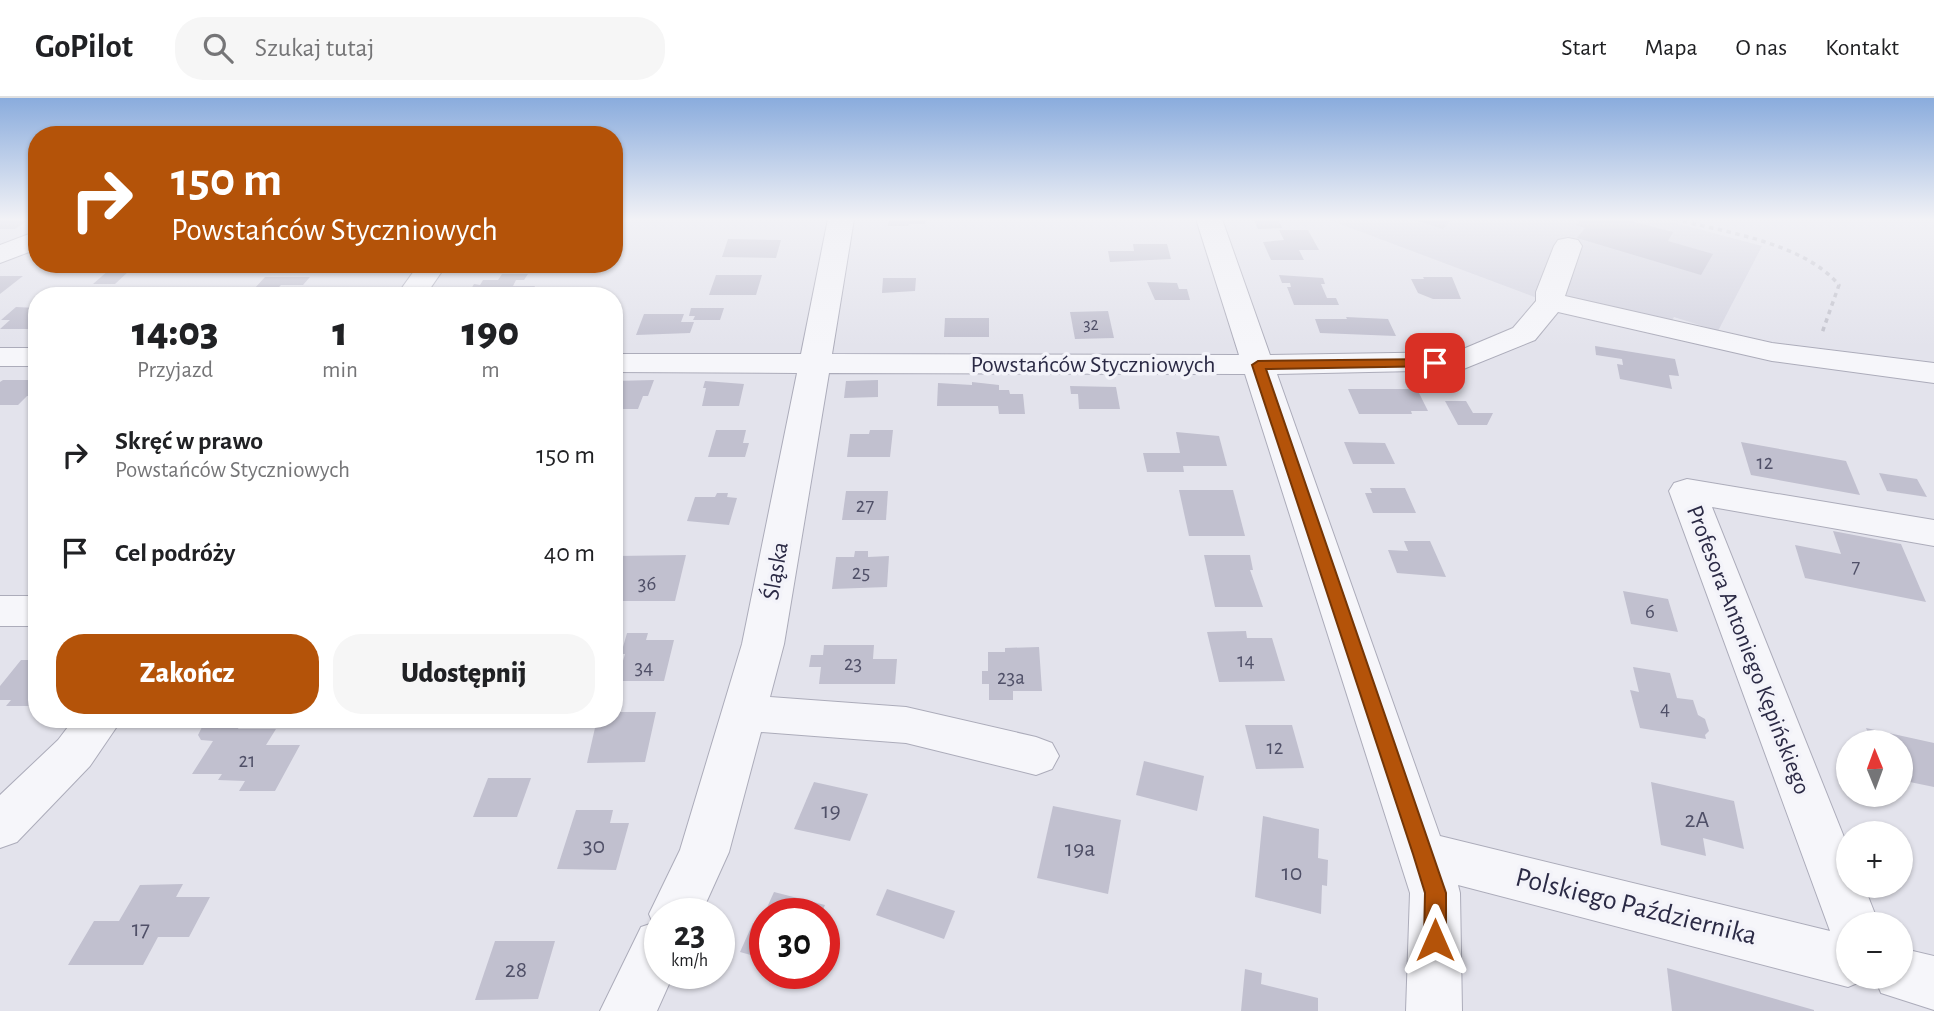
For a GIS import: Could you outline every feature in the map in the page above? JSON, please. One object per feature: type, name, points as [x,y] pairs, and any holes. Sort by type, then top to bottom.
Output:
[{"type":"street","name":"Śląska","points":[[682,898],[704,852],[763,644],[833,262]]},
{"type":"street","points":[[1223,262],[1435,893],[1434,1011]]},
{"type":"street","points":[[1562,262],[1550,292],[1551,302],[1772,352],[1934,373]]},
{"type":"street","name":"Powstańców Styczniowych","points":[[623,363],[1258,365],[1461,361],[1524,334],[1551,302]]},
{"type":"street","points":[[0,357],[28,357]]},
{"type":"street","name":"Profesora Antoniego Kępińskiego","points":[[1848,912],[1688,491],[1934,533]]},
{"type":"street","points":[[0,611],[28,611]]},
{"type":"street","points":[[744,713],[906,725],[1036,756]]},
{"type":"street","points":[[0,827],[74,753],[93,728]]},
{"type":"street","name":"Polskiego Października","points":[[1423,854],[1836,958]]},
{"type":"street","points":[[1913,977],[1934,983]]},
{"type":"street","points":[[628,1011],[644,978]]},
{"type":"path","points":[[1812,262],[1835,276],[1839,285],[1813,357]]},
{"type":"shaded area","points":[[1440,262],[1754,262],[1718,331],[1674,317],[1671,322],[1540,290],[1537,298]]},
{"type":"building","points":[[1656,262],[1709,262],[1701,275]]},
{"type":"building","points":[[106,273],[127,273],[115,284],[93,284]]},
{"type":"building","points":[[502,274],[528,274],[524,280],[516,280],[513,286],[535,286],[472,287],[474,284],[480,285],[483,280],[498,280]]},
{"type":"building","points":[[716,275],[762,275],[756,295],[709,295]]},
{"type":"building","points":[[1279,275],[1323,278],[1325,284],[1321,284],[1327,298],[1336,298],[1339,305],[1294,305],[1287,287],[1291,287],[1290,283],[1282,283]]},
{"type":"building","points":[[0,276],[23,276],[0,294]]},
{"type":"building","points":[[265,277],[310,277],[303,285],[256,287]]},
{"type":"building","points":[[1423,277],[1452,277],[1461,299],[1433,299],[1418,293],[1411,279],[1424,279]]},
{"type":"building","points":[[883,278],[916,278],[915,291],[882,293]]},
{"type":"building","points":[[1147,282],[1177,283],[1179,289],[1187,289],[1190,300],[1155,300]]},
{"type":"building","points":[[16,307],[28,308],[28,329],[0,329],[10,320],[1,320]]},
{"type":"building","points":[[691,308],[724,308],[720,320],[693,320],[695,316],[689,316]]},
{"type":"building","points":[[1108,311],[1114,338],[1075,339],[1070,312]]},
{"type":"building","points":[[644,314],[684,314],[681,322],[694,322],[690,333],[636,335]]},
{"type":"building","points":[[1346,317],[1388,319],[1396,336],[1320,333],[1315,319],[1347,319]]},
{"type":"building","points":[[945,318],[989,318],[989,337],[944,337]]},
{"type":"building","points":[[1595,346],[1675,359],[1679,376],[1669,375],[1672,389],[1620,379],[1617,364],[1623,365],[1622,359],[1596,355]]},
{"type":"building","points":[[28,380],[28,396],[18,405],[0,405],[0,382]]},
{"type":"building","points":[[654,380],[648,396],[643,396],[638,409],[623,409],[623,381]]},
{"type":"building","points":[[878,380],[878,397],[844,398],[846,381]]},
{"type":"building","points":[[705,381],[744,384],[739,406],[702,406]]},
{"type":"building","points":[[972,382],[999,385],[999,390],[1009,390],[1010,394],[1023,394],[1025,414],[999,414],[998,406],[937,406],[938,383],[972,385]]},
{"type":"building","points":[[1070,386],[1116,387],[1120,409],[1079,409],[1078,394],[1071,394]]},
{"type":"building","points":[[1348,389],[1417,389],[1428,411],[1411,411],[1412,414],[1359,414]]},
{"type":"building","points":[[1445,401],[1466,401],[1473,413],[1493,413],[1487,425],[1458,425]]},
{"type":"building","points":[[716,430],[746,430],[743,443],[749,443],[745,457],[708,457]]},
{"type":"building","points":[[870,430],[893,430],[890,457],[847,457],[850,434],[869,434]]},
{"type":"building","points":[[1176,432],[1219,436],[1227,466],[1183,466],[1184,472],[1147,472],[1143,453],[1180,453]]},
{"type":"building","points":[[1344,442],[1385,443],[1395,464],[1353,464]]},
{"type":"building","points":[[1741,442],[1846,461],[1860,495],[1751,475]]},
{"type":"building","points":[[1879,473],[1917,479],[1927,497],[1887,491]]},
{"type":"building","points":[[1370,488],[1405,488],[1416,513],[1373,513],[1365,493],[1372,493]]},
{"type":"building","points":[[1179,490],[1233,490],[1245,536],[1189,536]]},
{"type":"building","points":[[846,491],[888,491],[886,520],[842,520]]},
{"type":"building","points":[[717,493],[728,493],[727,497],[737,498],[729,525],[687,521],[695,497],[715,497]]},
{"type":"building","points":[[1833,531],[1901,544],[1926,602],[1805,578],[1795,545],[1841,554]]},
{"type":"building","points":[[1404,541],[1430,541],[1446,577],[1397,573],[1388,550],[1408,551]]},
{"type":"building","points":[[855,551],[868,551],[868,557],[889,556],[887,587],[832,589],[836,557],[854,557]]},
{"type":"building","points":[[686,555],[675,601],[623,601],[623,556]]},
{"type":"building","points":[[1204,555],[1250,555],[1253,570],[1250,570],[1263,607],[1215,607]]},
{"type":"building","points":[[1623,591],[1668,599],[1678,632],[1631,624]]},
{"type":"building","points":[[1246,631],[1247,638],[1272,638],[1285,681],[1219,682],[1207,632]]},
{"type":"building","points":[[627,633],[648,633],[646,640],[674,640],[664,681],[623,681],[623,647]]},
{"type":"building","points":[[824,645],[874,645],[873,659],[897,659],[895,684],[819,684],[821,667],[809,667],[811,655],[823,655]]},
{"type":"building","points":[[1039,647],[1042,691],[1013,691],[1013,700],[989,700],[989,684],[982,684],[982,671],[988,671],[988,652],[1005,652],[1005,648]]},
{"type":"building","points":[[21,660],[28,660],[28,706],[6,706],[11,700],[0,700],[0,686]]},
{"type":"building","points":[[1633,667],[1670,673],[1677,698],[1693,700],[1698,715],[1705,719],[1709,731],[1705,735],[1706,739],[1640,728],[1630,690],[1639,692]]},
{"type":"building","points":[[623,712],[656,712],[645,762],[587,763],[595,728],[623,728]]},
{"type":"building","points":[[1245,725],[1292,725],[1304,768],[1256,769]]},
{"type":"building","points":[[202,728],[276,729],[266,745],[300,745],[275,791],[239,791],[245,781],[218,780],[222,774],[192,774],[213,741],[201,740],[198,735]]},
{"type":"building","points":[[1913,738],[1934,743],[1934,787],[1913,783]]},
{"type":"building","points":[[1144,761],[1204,776],[1197,811],[1136,795]]},
{"type":"building","points":[[488,778],[531,778],[517,817],[473,817]]},
{"type":"building","points":[[814,782],[868,794],[850,841],[794,829]]},
{"type":"building","points":[[1651,782],[1734,801],[1744,849],[1703,838],[1706,856],[1661,845]]},
{"type":"building","points":[[1053,806],[1121,820],[1108,894],[1037,878]]},
{"type":"building","points":[[576,810],[613,810],[610,823],[629,823],[616,870],[557,869]]},
{"type":"building","points":[[1263,816],[1319,829],[1318,858],[1328,860],[1327,886],[1322,885],[1321,914],[1255,897]]},
{"type":"building","points":[[183,884],[176,897],[210,897],[189,937],[158,937],[143,965],[68,965],[94,921],[119,921],[140,885]]},
{"type":"building","points":[[887,889],[955,911],[944,939],[876,915]]},
{"type":"building","points":[[774,892],[798,898],[771,898]]},
{"type":"building","points":[[749,932],[749,955],[740,952]]},
{"type":"building","points":[[495,941],[555,941],[538,999],[475,1000]]},
{"type":"building","points":[[1667,968],[1814,1010],[1814,1011],[1672,1011]]},
{"type":"building","points":[[1245,969],[1262,973],[1261,984],[1318,998],[1318,1011],[1241,1011]]},
{"type":"route","points":[[1435,363],[1258,365],[1423,854],[1435,893],[1435,940]]}]
